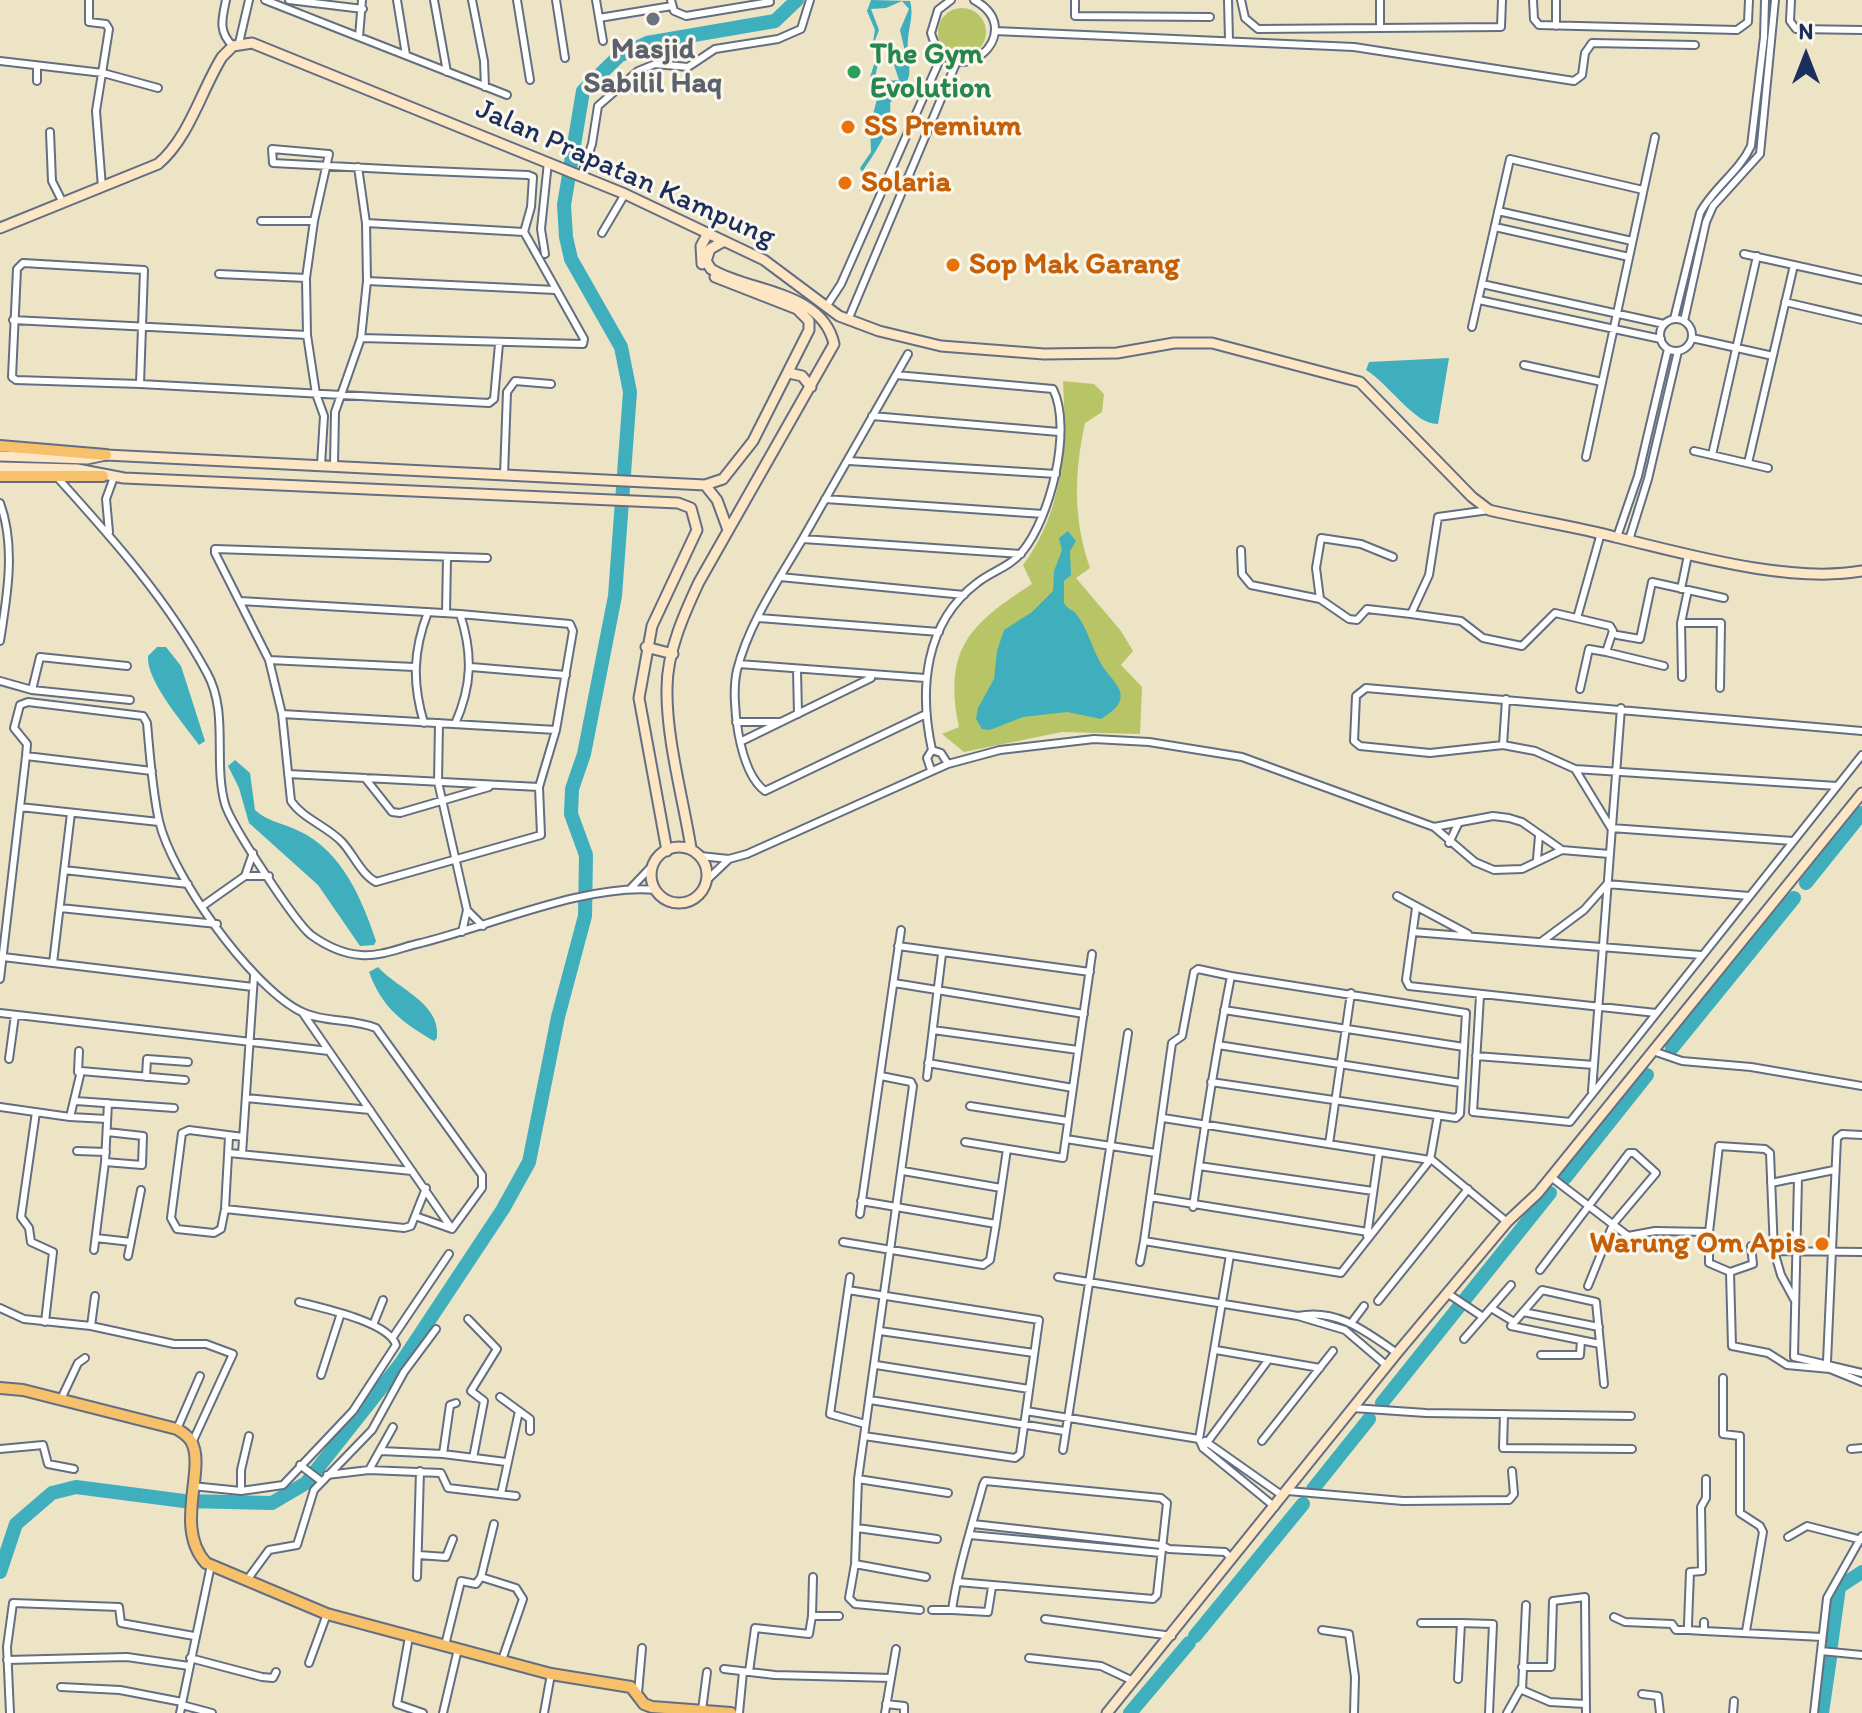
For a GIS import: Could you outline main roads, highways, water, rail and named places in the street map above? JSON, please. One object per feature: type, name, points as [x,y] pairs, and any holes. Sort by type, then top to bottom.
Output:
[{"type":"main road","points":[[0,446],[106,455]]},
{"type":"main road","points":[[0,476],[104,475]]},
{"type":"main road","points":[[0,1388],[61,1399],[177,1429],[192,1443],[193,1542],[209,1564],[327,1614],[551,1674],[623,1685],[638,1693],[644,1704],[657,1708],[731,1713]]},
{"type":"water","points":[[871,0],[910,1],[910,72],[900,92],[890,103],[887,129],[864,169],[868,185],[859,191],[866,180],[860,168],[871,152],[870,126],[877,99],[869,81],[875,61],[872,48],[875,30],[867,11]],"holes":[[[902,1],[909,9],[900,30],[906,56],[893,62],[899,80],[874,82],[878,64],[874,43],[879,30],[871,9],[886,8]]]},
{"type":"water","points":[[1449,358],[1438,424],[1420,418],[1366,370],[1369,362]]},
{"type":"water","points":[[1068,531],[1076,541],[1070,551],[1071,575],[1064,581],[1064,603],[1080,620],[1099,660],[1119,689],[1119,703],[1101,719],[1067,712],[1023,717],[990,730],[982,729],[976,719],[978,708],[994,679],[997,651],[1004,630],[1032,612],[1053,591],[1054,571],[1062,550],[1059,538]]},
{"type":"water","points":[[157,647],[166,647],[181,666],[205,741],[199,745],[153,678],[148,656]]},
{"type":"water","points":[[235,760],[250,773],[255,810],[314,840],[339,864],[364,909],[376,941],[374,945],[360,946],[318,885],[249,823],[239,788],[228,766]]},
{"type":"water","points":[[378,967],[426,1006],[436,1026],[437,1038],[434,1041],[403,1021],[387,1005],[369,972]]},
{"type":"waterway","points":[[0,1572],[16,1524],[52,1493],[76,1487],[184,1501],[272,1503],[306,1483],[401,1363],[503,1209],[529,1162],[558,1017],[585,916],[586,855],[571,814],[572,789],[584,754],[615,596],[630,392],[621,347],[571,259],[566,237],[564,205],[583,91],[619,56],[647,43],[775,21],[797,0]]},
{"type":"waterway","points":[[1806,883],[1862,813]]},
{"type":"waterway","points":[[1672,1048],[1794,898]]},
{"type":"waterway","points":[[1565,1178],[1647,1075]]},
{"type":"waterway","points":[[1382,1403],[1550,1193]]},
{"type":"waterway","points":[[1313,1489],[1369,1419]]},
{"type":"waterway","points":[[1195,1636],[1303,1504]]},
{"type":"waterway","points":[[1831,1645],[1839,1587],[1862,1572]]},
{"type":"waterway","points":[[1130,1713],[1189,1643]]},
{"type":"waterway","points":[[1822,1713],[1830,1658]]},
{"type":"place","name":"Masjid Sabilil Haq","points":[[653,19]]},
{"type":"place","name":"The Gym Evolution","points":[[854,72]]},
{"type":"place","name":"SS Premium","points":[[848,127]]},
{"type":"place","name":"Solaria","points":[[845,183]]},
{"type":"place","name":"Sop Mak Garang","points":[[953,265]]},
{"type":"place","name":"Warung Om Apis","points":[[1822,1244]]}]
